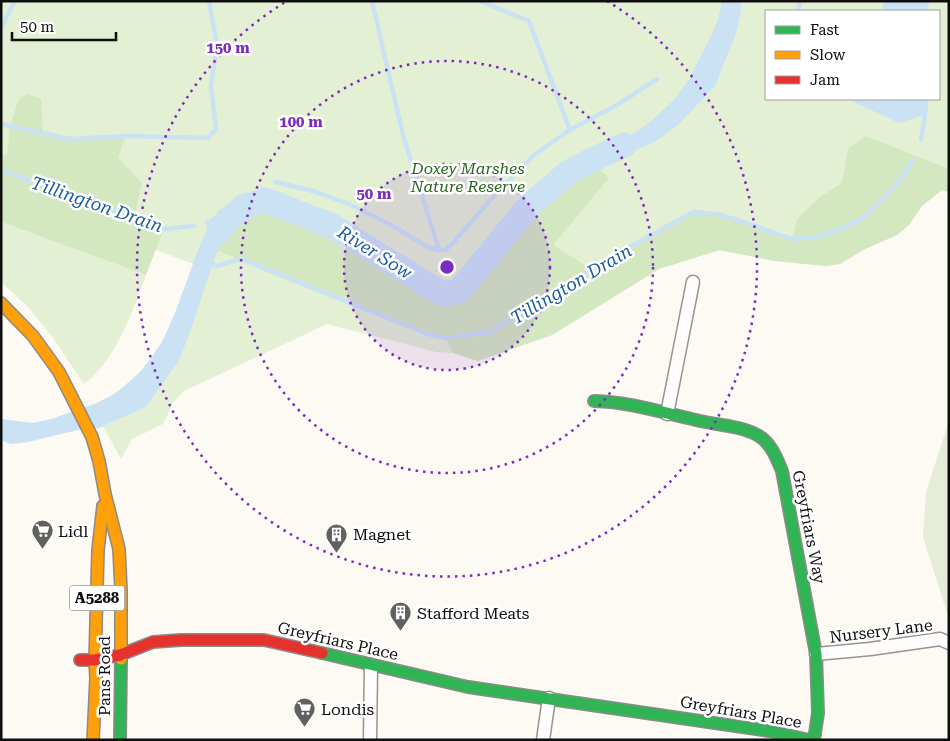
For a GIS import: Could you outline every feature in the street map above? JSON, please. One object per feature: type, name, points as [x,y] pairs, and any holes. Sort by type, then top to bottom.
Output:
[{"type":"street","points":[[666,414],[693,282]]},
{"type":"street","name":"Pans Road","points":[[1,303],[33,336],[59,372],[92,437],[99,461],[119,549],[121,590],[120,740]]},
{"type":"street","name":"Greyfriars Way","points":[[594,401],[624,403],[743,430],[760,437],[769,446],[782,471],[816,654],[818,713],[814,740]]},
{"type":"street","name":"Pans Road","points":[[93,740],[98,550],[105,494]]},
{"type":"street","name":"Nursery Lane","points":[[816,654],[870,649],[940,639],[949,643]]},
{"type":"street","name":"Greyfriars Place","points":[[80,660],[95,660],[120,655],[153,642],[264,640],[468,687],[769,731],[809,740]]},
{"type":"street","points":[[370,740],[371,665]]},
{"type":"street","points":[[543,740],[549,698]]},
{"type":"green space","name":"Doxey Marshes Nature Reserve","points":[[1,1],[949,1],[949,192],[942,190],[922,206],[909,225],[897,235],[865,249],[840,264],[826,266],[775,261],[719,250],[659,269],[552,335],[478,361],[453,353],[436,352],[327,324],[184,391],[173,403],[163,424],[132,439],[121,459],[103,426],[146,407],[179,361],[210,270],[156,250],[1,174]]},
{"type":"green space","points":[[28,93],[41,99],[43,134],[70,139],[126,136],[118,158],[142,183],[134,217],[164,229],[146,275],[1,222],[1,156],[7,154],[10,127],[18,101]]},
{"type":"green space","points":[[866,136],[949,169],[949,192],[942,190],[922,206],[909,225],[897,235],[865,249],[840,264],[826,266],[775,261],[719,250],[659,269],[552,335],[478,361],[453,353],[445,338],[428,334],[218,251],[226,236],[238,225],[243,207],[265,200],[332,226],[441,293],[457,292],[529,206],[569,172],[591,161],[609,178],[553,245],[593,270],[621,252],[693,212],[717,214],[792,239],[797,219],[820,197],[842,183],[848,149]]},
{"type":"green space","points":[[1,222],[146,275],[131,314],[112,353],[84,384],[51,335],[27,306],[1,282]]},
{"type":"green space","points":[[949,421],[949,619],[923,537],[926,492]]},
{"type":"water","points":[[721,1],[741,1],[741,11],[736,33],[715,86],[679,124],[658,140],[632,152],[594,159],[649,123],[675,99],[689,79],[712,34],[718,19]]},
{"type":"water","points":[[885,1],[927,1],[925,10],[885,10]]},
{"type":"water","points":[[852,100],[926,100],[925,115],[899,123]]},
{"type":"water","points":[[243,207],[238,225],[225,237],[213,262],[219,264],[217,268],[212,266],[179,361],[146,407],[99,428],[78,430],[28,442],[10,444],[1,440],[1,419],[33,423],[51,419],[111,396],[140,372],[163,340],[175,313],[201,242],[209,227],[204,223],[216,215],[220,209]]},
{"type":"waterway","points":[[1,27],[15,1]]},
{"type":"waterway","points":[[1,124],[70,139],[126,136],[208,138],[216,129],[211,86],[217,45],[209,1]]},
{"type":"waterway","points":[[372,1],[403,135],[439,250]]},
{"type":"waterway","points":[[480,1],[529,21],[570,130]]},
{"type":"waterway","points":[[798,10],[800,1]]},
{"type":"waterway","points":[[885,1],[885,10]]},
{"type":"waterway","name":"Tillington Drain","points":[[925,10],[927,1]]},
{"type":"waterway","points":[[275,182],[313,191],[349,204],[395,227],[429,248],[445,250],[535,154],[570,130],[615,106],[657,79]]},
{"type":"waterway","name":"Tillington Drain","points":[[921,139],[926,100]]},
{"type":"waterway","name":"River Sow","points":[[219,231],[243,207],[265,200],[332,226],[441,293],[458,292],[529,206],[569,172],[624,145]]},
{"type":"waterway","name":"Tillington Drain","points":[[213,264],[217,266],[241,259],[428,334],[445,338],[490,332],[621,252],[693,212],[717,214],[792,239],[815,237],[836,231],[862,219],[901,180],[913,159]]},
{"type":"waterway","name":"Tillington Drain","points":[[1,170],[164,229],[194,226]]},
{"type":"traffic: fast","points":[[594,401],[634,406],[738,428],[759,436],[776,456],[782,471],[816,654],[818,713],[814,740]]},
{"type":"traffic: fast","points":[[322,653],[468,687],[769,731],[809,740]]},
{"type":"traffic: fast","points":[[120,740],[121,659]]},
{"type":"traffic: slow","points":[[1,303],[33,336],[59,372],[92,437],[119,549],[121,659]]},
{"type":"traffic: slow","points":[[93,740],[98,550],[103,506]]},
{"type":"traffic: jam","points":[[80,660],[95,660],[120,655],[153,642],[181,640],[264,640],[322,653]]},
{"type":"place","name":"Lidl","points":[[42,550]]},
{"type":"place","name":"Magnet","points":[[337,553]]},
{"type":"place","name":"Stafford Meats","points":[[401,632]]},
{"type":"place","name":"Londis","points":[[305,728]]}]
